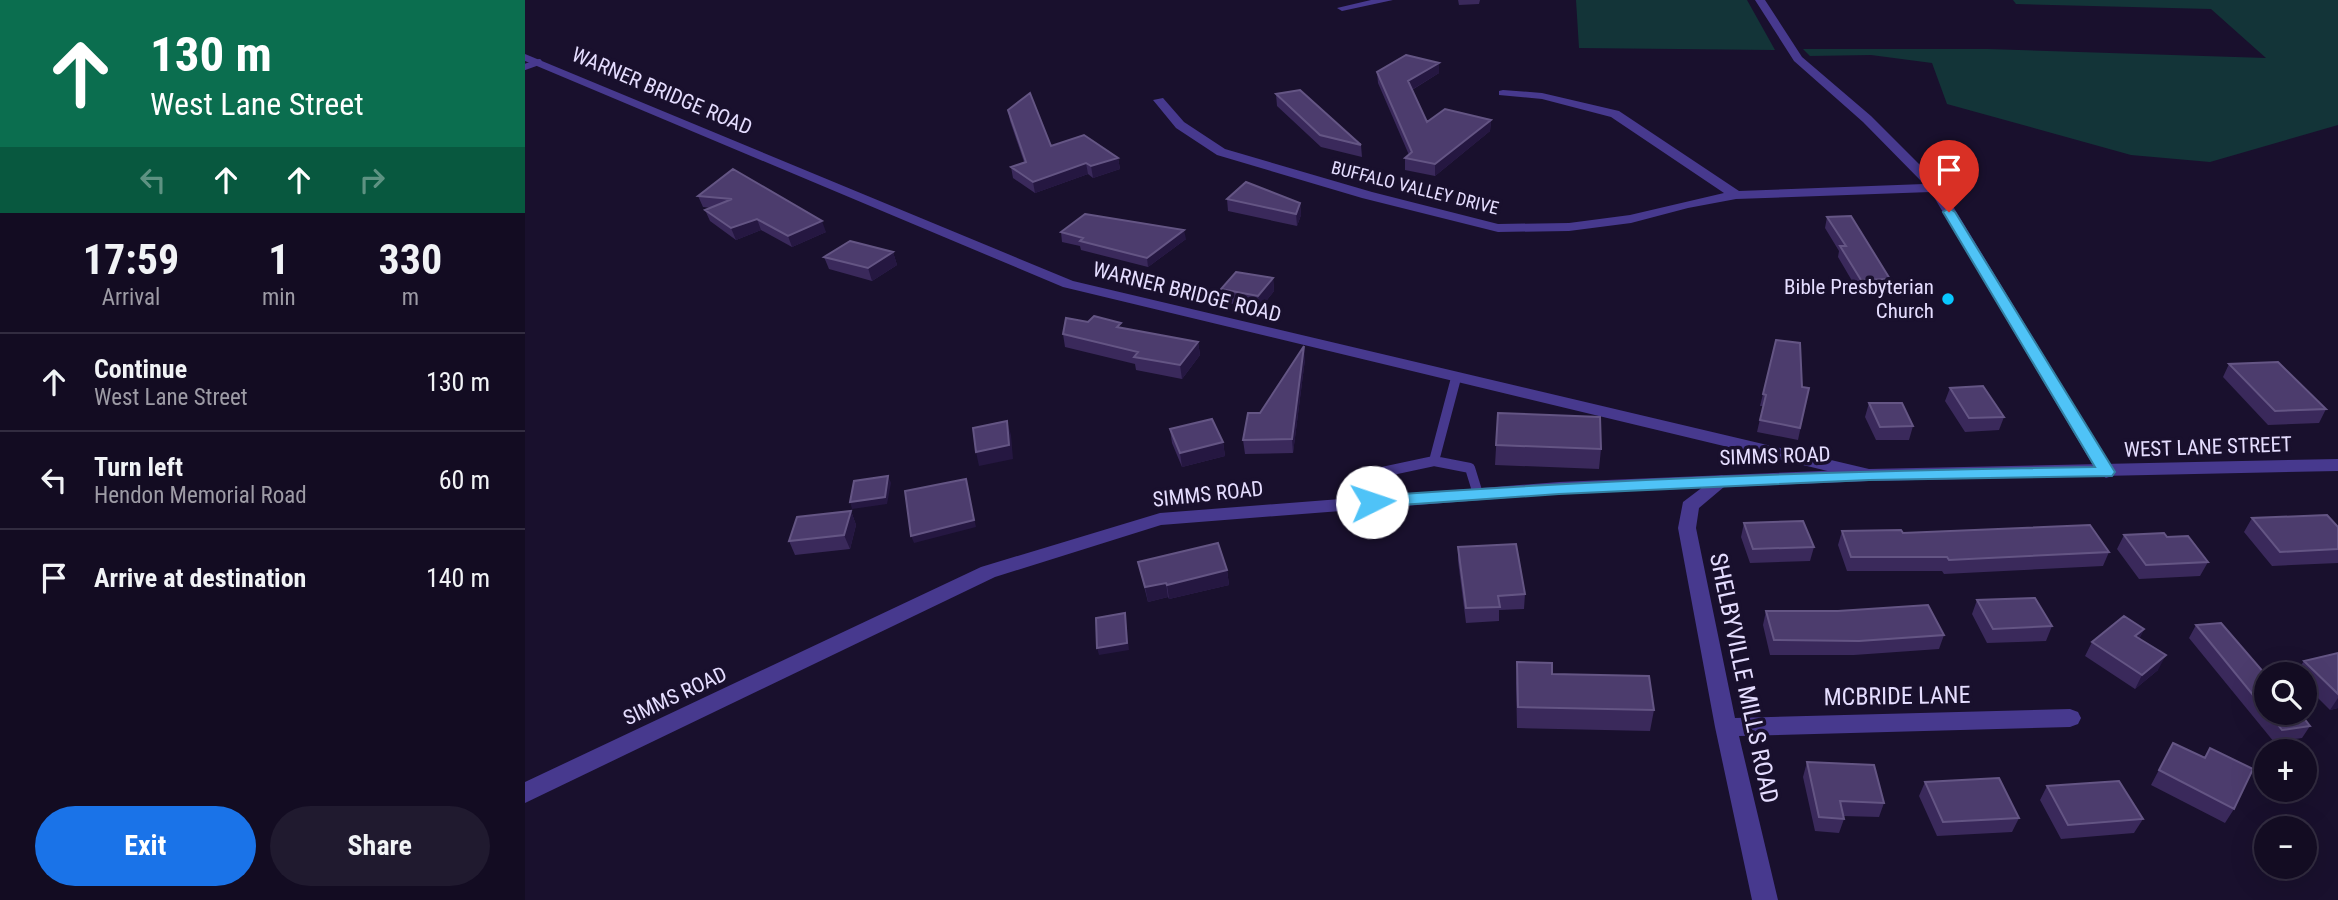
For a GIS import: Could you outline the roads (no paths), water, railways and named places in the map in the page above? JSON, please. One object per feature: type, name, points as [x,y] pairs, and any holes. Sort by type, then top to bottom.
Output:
[{"type":"street","points":[[1342,8],[1388,0]]},
{"type":"street","points":[[1760,0],[1798,59],[1867,119],[1935,188],[2106,472]]},
{"type":"street","name":"WARNER BRIDGE ROAD","points":[[530,62],[1068,284],[1869,475]]},
{"type":"street","points":[[1503,93],[1542,96],[1615,114],[1735,195]]},
{"type":"street","name":"BUFFALO VALLEY DRIVE","points":[[1159,100],[1180,125],[1221,152],[1367,195],[1498,228],[1569,227],[1631,219],[1686,204],[1735,195],[1935,188]]},
{"type":"street","name":"WEST LANE STREET","points":[[1869,475],[2338,466]]},
{"type":"street","name":"SIMMS ROAD","points":[[525,793],[988,572],[1160,519],[1478,494],[1869,475]]},
{"type":"street","name":"SHELBYVILLE MILLS ROAD","points":[[1722,481],[1690,506],[1687,528],[1725,726],[1765,900]]},
{"type":"street","name":"MCBRIDE LANE","points":[[1725,726],[2070,718]]},
{"type":"lane","points":[[1434,461],[1456,378]]},
{"type":"lane","points":[[1372,502],[1373,474],[1434,461],[1470,468],[1478,494]]},
{"type":"place","name":"Bible Presbyterian Church","points":[[1948,299]]}]
